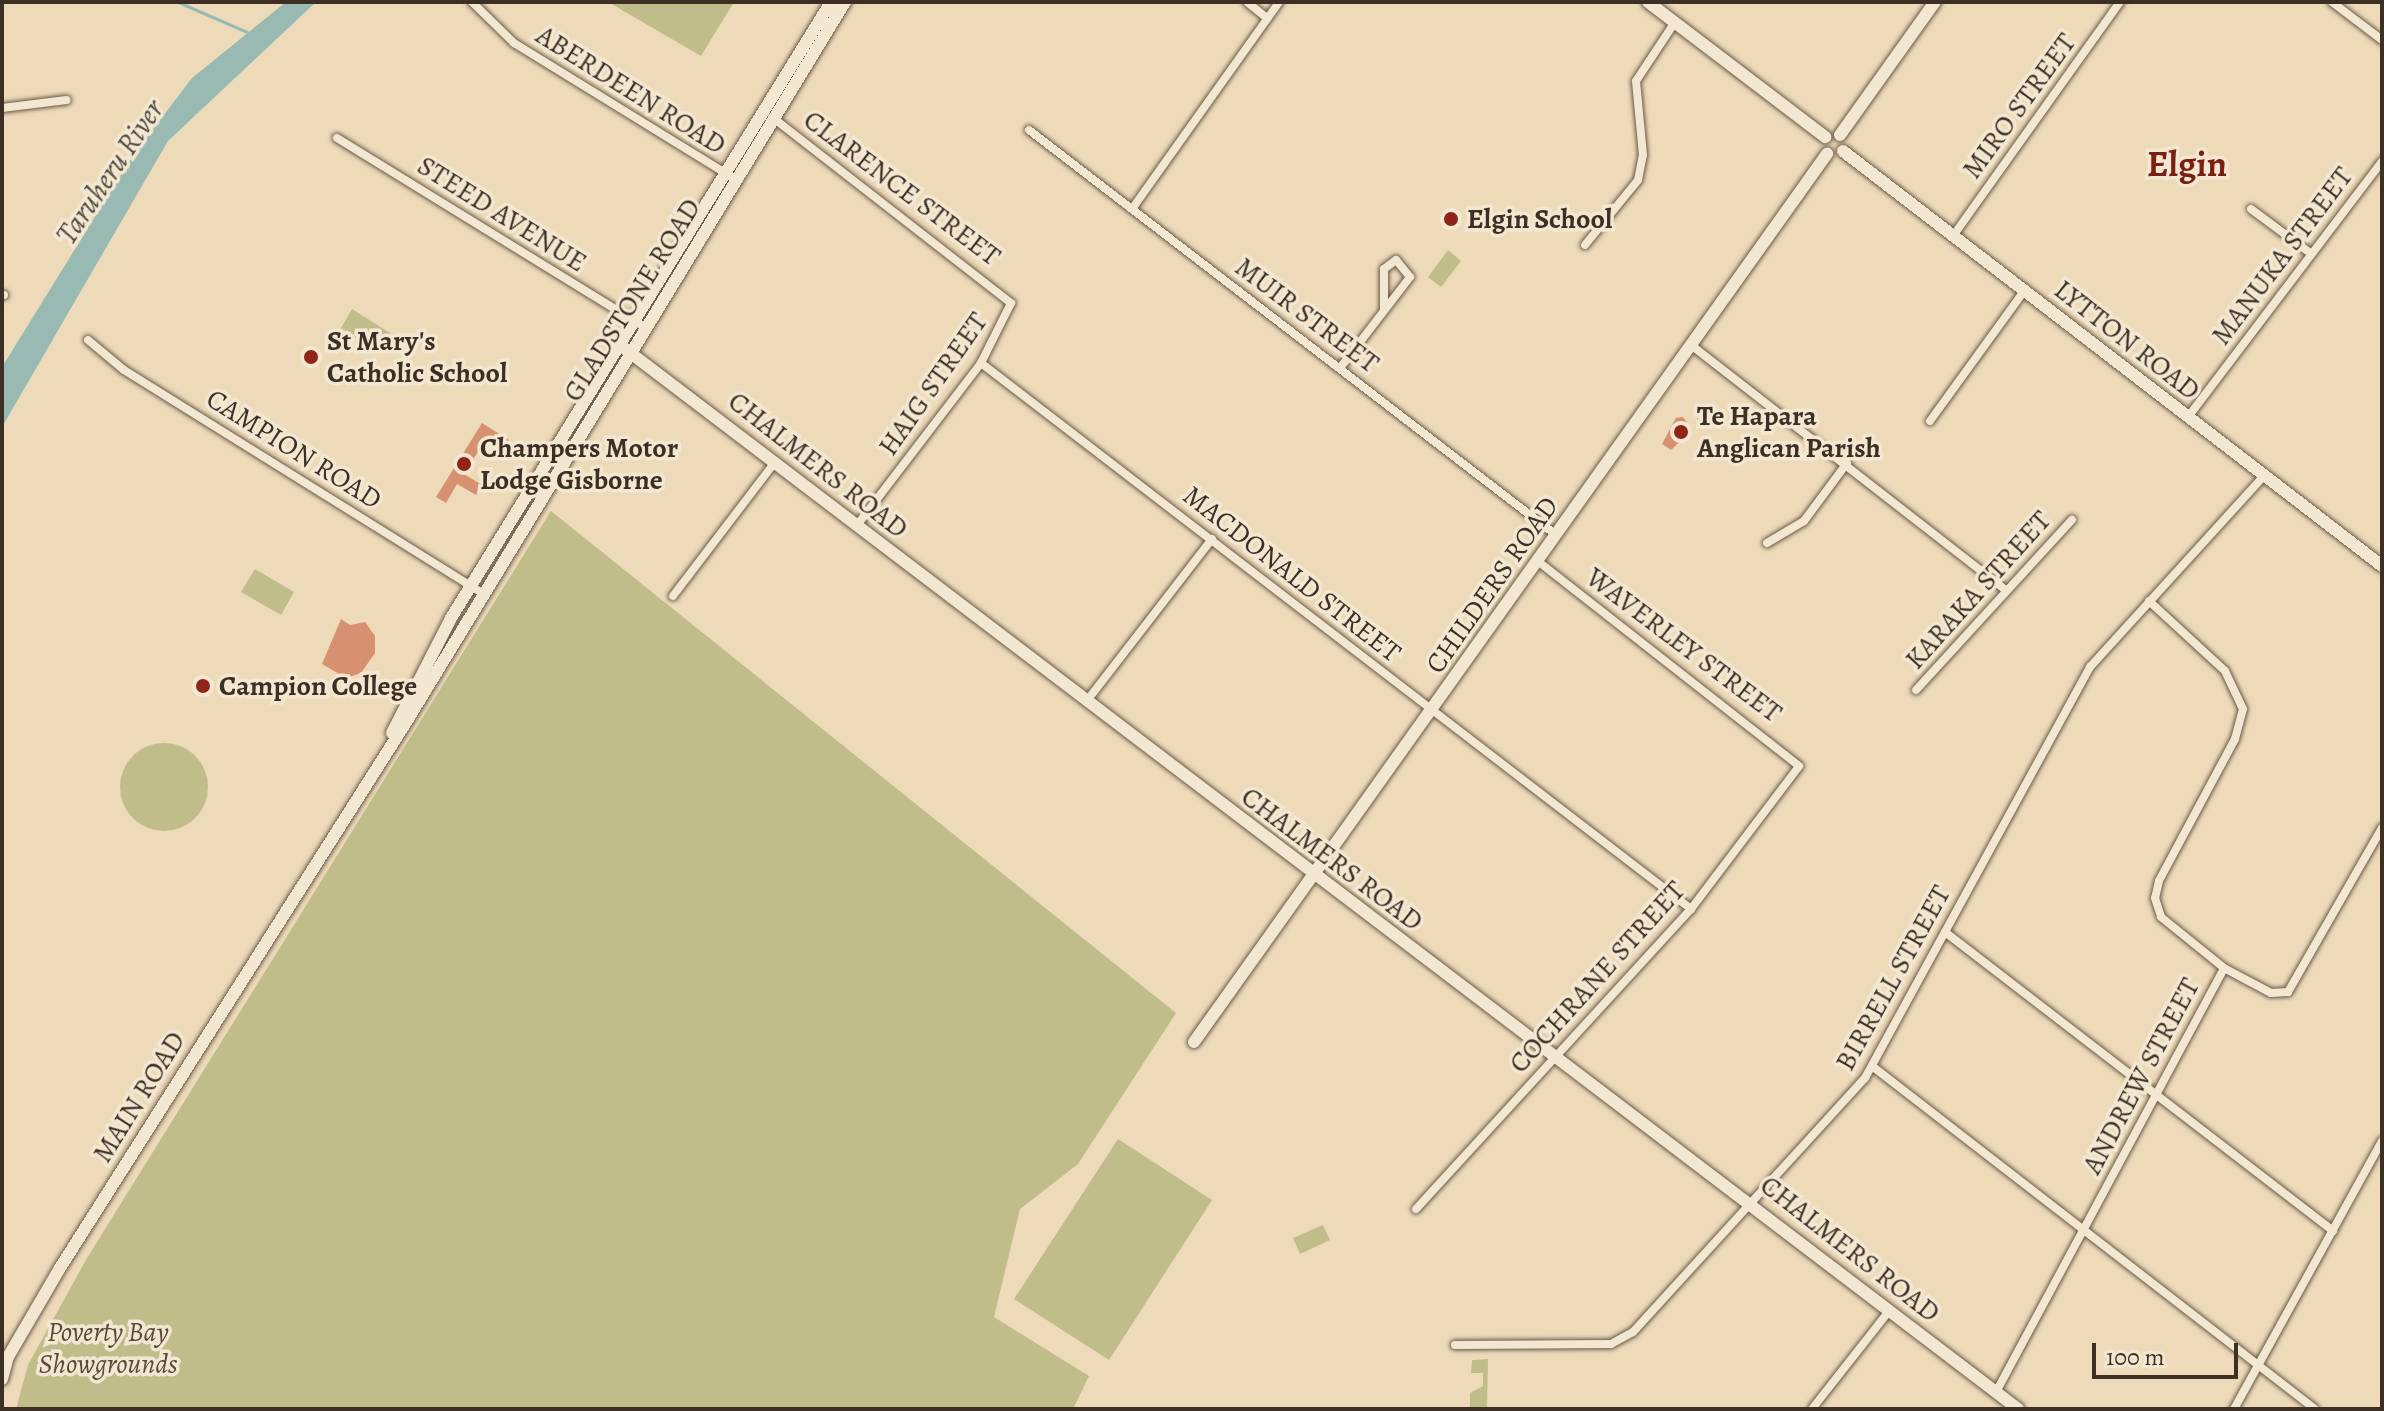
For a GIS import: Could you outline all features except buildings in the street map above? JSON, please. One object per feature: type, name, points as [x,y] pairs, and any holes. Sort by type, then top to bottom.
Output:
[{"type":"street","name":"ABERDEEN ROAD","points":[[472,2],[514,43],[730,177]]},
{"type":"street","name":"GLADSTONE ROAD","points":[[325,845],[387,746],[475,590],[768,115],[831,2]]},
{"type":"street","name":"GLADSTONE ROAD","points":[[768,115],[845,2]]},
{"type":"street","points":[[1247,2],[1267,18]]},
{"type":"street","points":[[1132,209],[1279,2]]},
{"type":"street","points":[[1648,2],[1825,137],[1840,135]]},
{"type":"street","points":[[1825,137],[1827,154],[1843,151],[1840,135],[1935,2]]},
{"type":"street","name":"MIRO STREET","points":[[1953,236],[2120,2]]},
{"type":"street","points":[[2332,2],[2382,40]]},
{"type":"street","points":[[1585,245],[1638,180],[1643,155],[1636,81],[1675,22]]},
{"type":"street","points":[[2,108],[67,100]]},
{"type":"street","name":"CLARENCE STREET","points":[[768,115],[1011,303]]},
{"type":"street","name":"MUIR STREET","points":[[1029,130],[1556,535]]},
{"type":"street","name":"STEED AVENUE","points":[[337,138],[639,324]]},
{"type":"street","name":"LYTTON ROAD","points":[[1843,151],[2382,566]]},
{"type":"street","name":"CHILDERS ROAD","points":[[1194,1042],[1827,154]]},
{"type":"street","name":"MANUKA STREET","points":[[2188,417],[2309,252],[2382,161]]},
{"type":"street","points":[[2251,209],[2309,252]]},
{"type":"street","points":[[1340,368],[1410,277],[1396,260],[1384,269],[1384,309]]},
{"type":"street","points":[[1930,421],[2024,291]]},
{"type":"street","name":"HAIG STREET","points":[[857,525],[981,363],[1011,303]]},
{"type":"street","name":"CAMPION ROAD","points":[[88,340],[124,370],[475,590]]},
{"type":"street","points":[[1691,345],[1847,463],[2006,590]]},
{"type":"street","name":"CHALMERS ROAD","points":[[624,348],[1314,877],[1556,1056],[2018,1409]]},
{"type":"street","name":"MACDONALD STREET","points":[[981,363],[1691,909]]},
{"type":"street","points":[[673,596],[775,462]]},
{"type":"street","points":[[1767,543],[1804,521],[1847,463]]},
{"type":"street","name":"BIRRELL STREET","points":[[1455,1345],[1619,1343],[1751,1204],[1872,1066],[2090,667],[2264,476]]},
{"type":"street","name":"KARAKA STREET","points":[[1916,690],[2072,520]]},
{"type":"street","points":[[1086,702],[1212,539]]},
{"type":"street","name":"WAVERLEY STREET","points":[[1538,561],[1799,766]]},
{"type":"street","points":[[2149,601],[2225,671],[2241,695],[2235,739],[2155,898],[2161,917],[2224,968]]},
{"type":"street","name":"COCHRANE STREET","points":[[1416,1209],[1691,909],[1799,766]]},
{"type":"street","name":"ANDREW STREET","points":[[1996,1392],[2224,968],[2271,993],[2295,987],[2382,828]]},
{"type":"street","name":"MAIN ROAD","points":[[2,1379],[8,1357],[60,1268],[325,845]]},
{"type":"street","points":[[1945,932],[2333,1231]]},
{"type":"street","points":[[1872,1066],[2315,1409]]},
{"type":"street","points":[[2234,1409],[2382,1141]]},
{"type":"street","points":[[1812,1409],[1890,1310]]},
{"type":"green space","points":[[608,2],[734,2],[701,56]]},
{"type":"green space","points":[[1448,250],[1461,261],[1441,287],[1428,277]]},
{"type":"green space","points":[[352,309],[390,333],[379,352],[341,328]]},
{"type":"green space","name":"Poverty Bay Showgrounds","points":[[551,511],[1176,1013],[1078,1164],[1020,1209],[994,1317],[1089,1376],[1073,1409],[16,1409],[28,1365],[87,1258]]},
{"type":"green space","points":[[255,569],[294,592],[281,615],[241,592]]},
{"type":"green space","points":[[164,743],[189,750],[201,762],[208,787],[201,812],[189,824],[164,831],[139,824],[127,812],[120,787],[127,762],[139,750]]},
{"type":"green space","points":[[1118,1139],[1212,1200],[1109,1360],[1014,1299]]},
{"type":"green space","points":[[1323,1225],[1330,1240],[1300,1254],[1293,1238]]},
{"type":"green space","points":[[1488,1359],[1487,1409],[1470,1409],[1470,1393],[1483,1386],[1483,1373],[1471,1373],[1472,1360]]},
{"type":"water","points":[[286,2],[316,2],[168,141],[2,427],[2,367],[132,157],[192,78]]},
{"type":"waterway","points":[[178,2],[247,32]]},
{"type":"place","name":"Elgin School","points":[[1451,219]]},
{"type":"place","name":"St Mary's Catholic School","points":[[311,357]]},
{"type":"place","name":"Te Hapara Anglican Parish","points":[[1681,432]]},
{"type":"place","name":"Champers Motor Lodge Gisborne","points":[[464,464]]},
{"type":"place","name":"Campion College","points":[[203,686]]},
{"type":"district","name":"Elgin","points":[[2187,164]]},
{"type":"water label","name":"Taruheru River","points":[[110,172]]}]
